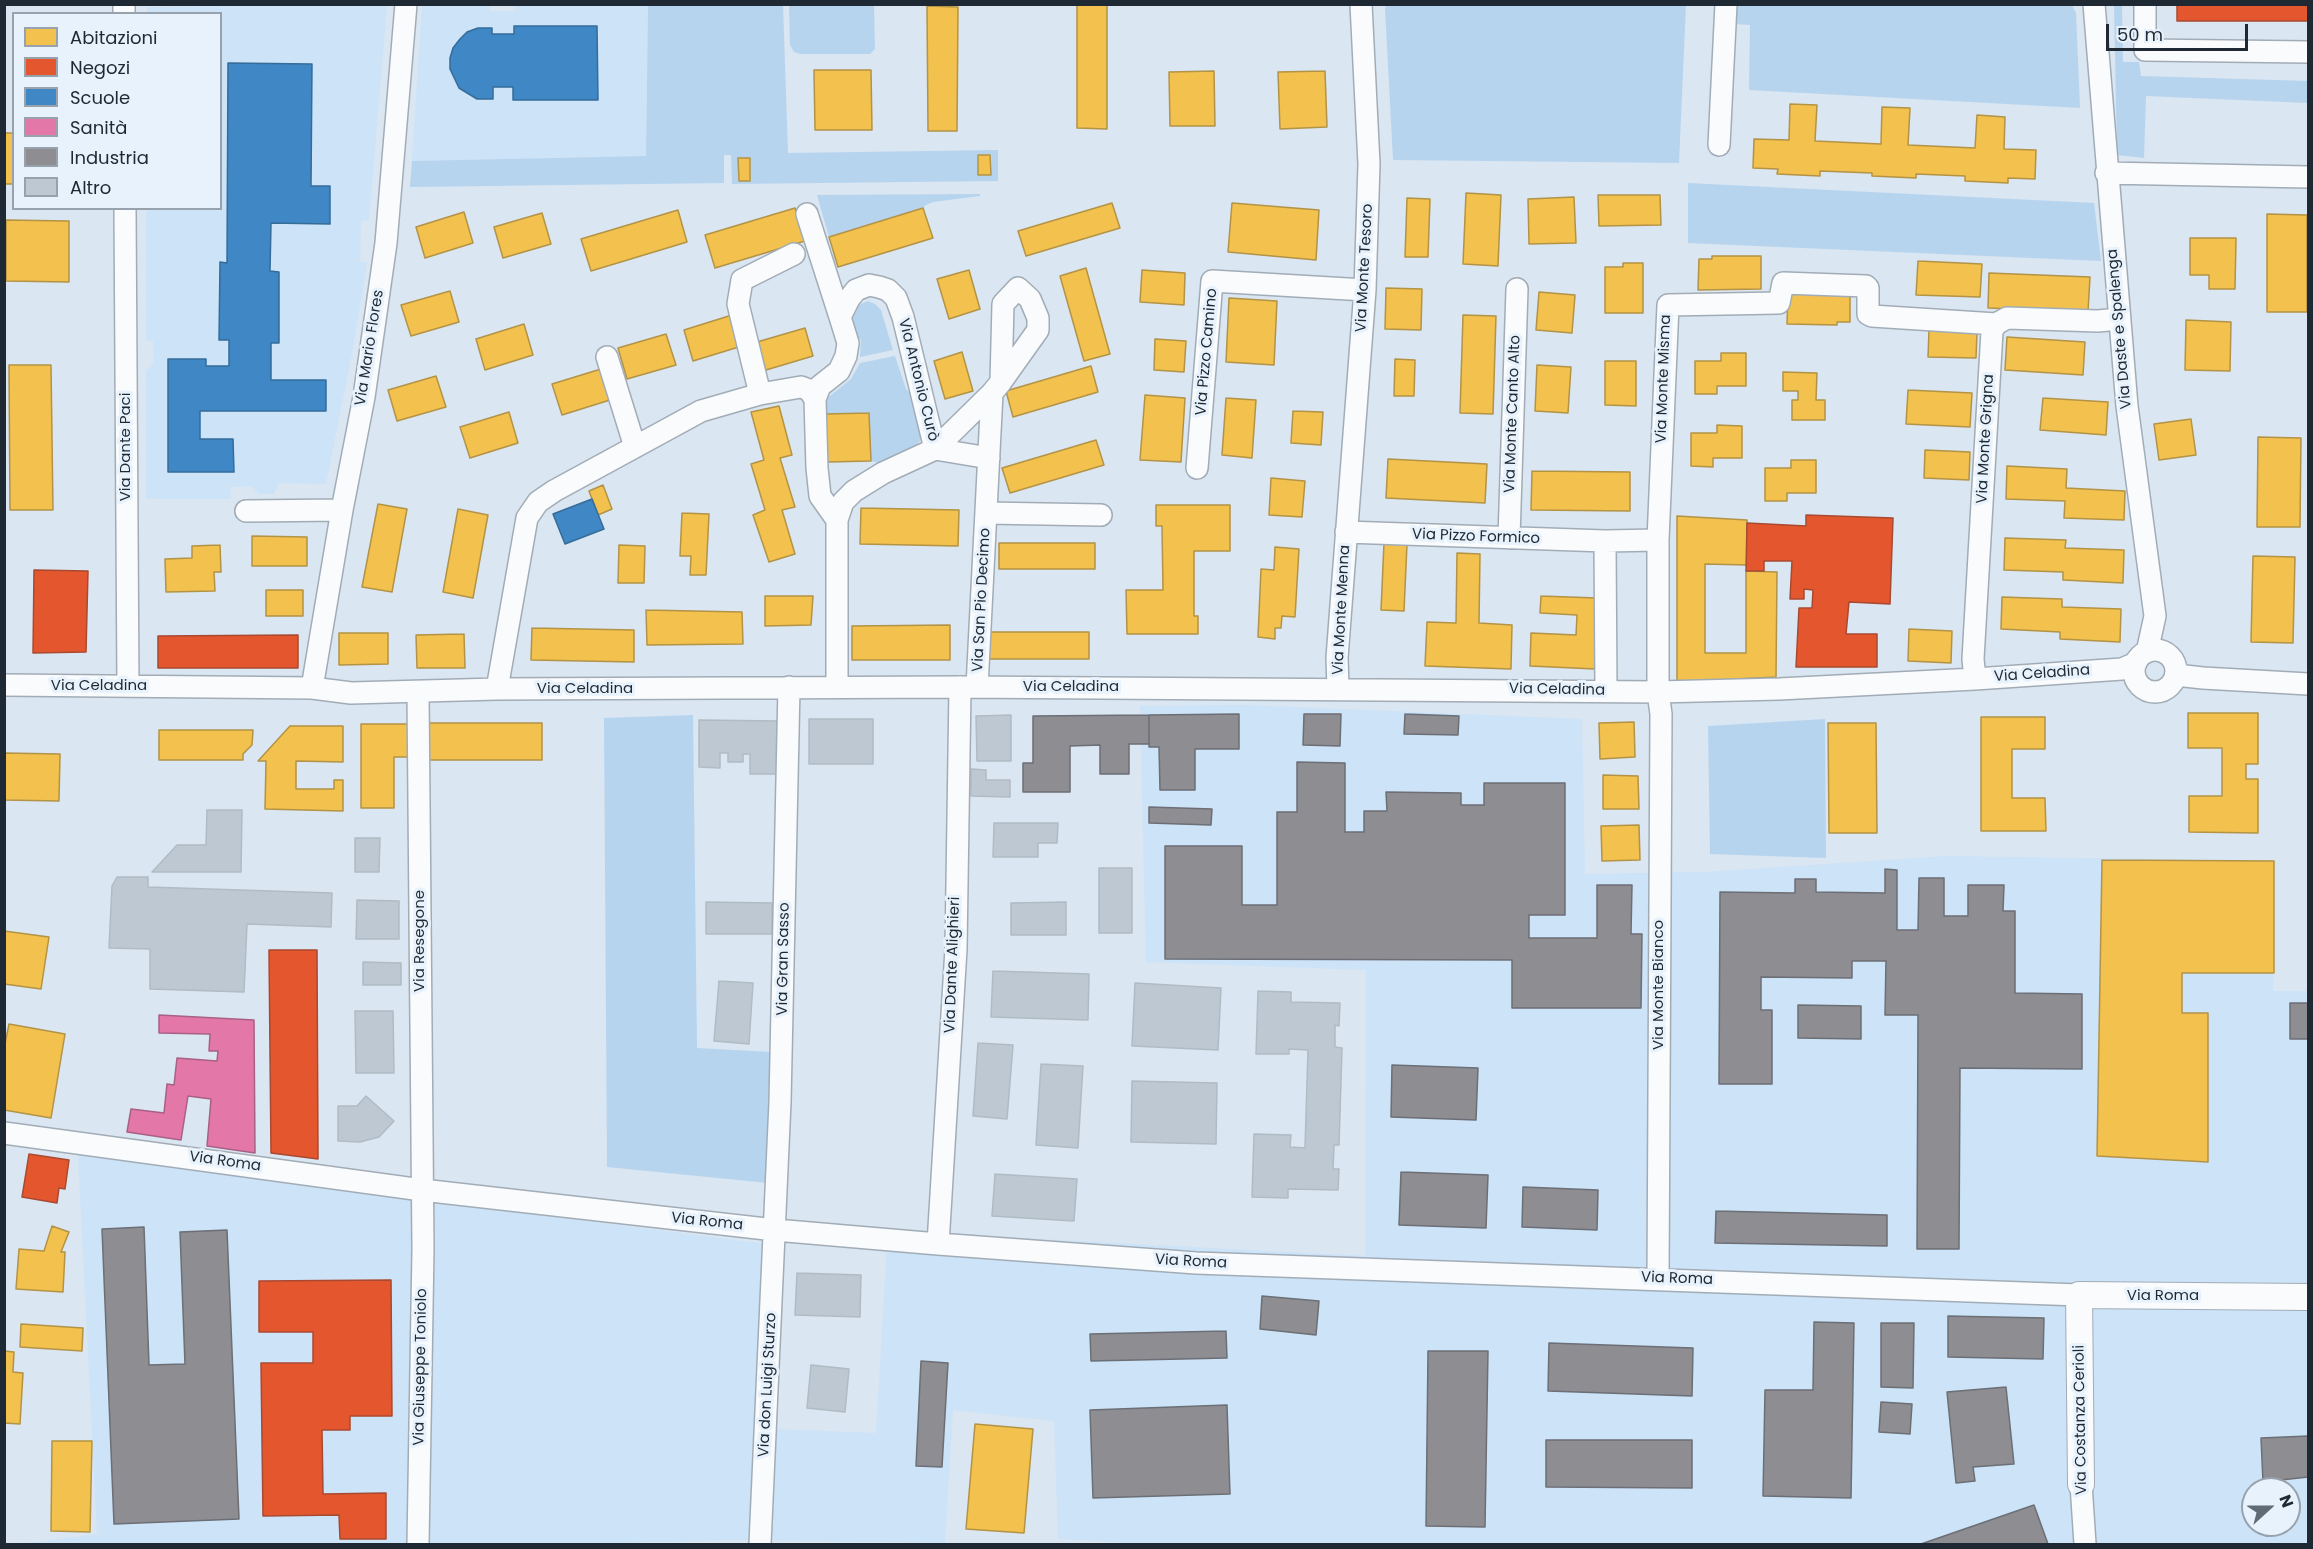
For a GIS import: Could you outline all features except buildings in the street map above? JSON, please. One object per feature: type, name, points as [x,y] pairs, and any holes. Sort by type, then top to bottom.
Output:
[{"type":"street","name":"Via Mario Flores","points":[[312,688],[364,397],[386,243],[406,4]]},
{"type":"street","name":"Via Monte Tesoro","points":[[1346,532],[1365,290],[1369,164],[1361,4]]},
{"type":"street","points":[[1719,145],[1726,4]]},
{"type":"street","name":"Via Daste e Spalenga","points":[[2094,4],[2106,173],[2127,406],[2155,616],[2141,658]]},
{"type":"street","points":[[2145,4],[2145,50],[2308,52]]},
{"type":"street","points":[[2106,173],[2308,177]]},
{"type":"street","name":"Via Dante Paci","points":[[125,210],[128,686]]},
{"type":"street","points":[[807,214],[848,343],[846,356],[839,371],[820,386],[816,399],[817,468],[820,496],[837,520]]},
{"type":"street","points":[[760,394],[738,304],[742,280],[794,254]]},
{"type":"street","name":"Via Pizzo Camino","points":[[1197,468],[1212,281],[1365,290]]},
{"type":"street","name":"Via Monte Misma","points":[[1658,540],[1668,305],[1779,303],[1783,283],[1866,286],[1869,288],[1868,314],[1872,316],[1996,324]]},
{"type":"street","name":"Via Antonio Curò","points":[[837,687],[837,520],[843,502],[854,491],[883,473],[935,449],[903,317],[896,298],[888,290],[869,285],[856,290],[840,317]]},
{"type":"street","name":"Via Monte Canto Alto","points":[[1509,538],[1517,289]]},
{"type":"street","points":[[1996,324],[2012,317],[2098,321],[2119,319]]},
{"type":"street","name":"Via Monte Grigna","points":[[1975,679],[1973,659],[1992,331],[1996,324]]},
{"type":"street","points":[[607,357],[634,447]]},
{"type":"street","points":[[497,689],[527,518],[538,502],[554,491],[701,411],[760,394],[801,387],[809,390],[816,399]]},
{"type":"street","name":"Via San Pio Decimo","points":[[935,449],[996,388],[968,687]]},
{"type":"street","points":[[935,449],[988,458]]},
{"type":"street","points":[[246,511],[342,510]]},
{"type":"street","name":"Via San Pio Decimo","points":[[986,513],[1101,515]]},
{"type":"street","name":"Via Pizzo Formico","points":[[1346,532],[1605,542],[1658,540]]},
{"type":"street","name":"Via Monte Menna","points":[[1338,688],[1337,658],[1346,532]]},
{"type":"street","name":"Via Monte Bianco","points":[[1658,540],[1658,692],[1661,714],[1658,1279]]},
{"type":"street","points":[[1605,542],[1606,690]]},
{"type":"street","points":[[2159,651],[2170,657],[2174,662],[2176,675],[2168,688],[2154,692],[2144,689],[2137,682],[2134,673],[2141,658],[2159,651]]},
{"type":"street","name":"Via Celadina","points":[[4,685],[312,688],[351,693],[497,689],[789,687],[1338,688],[1658,692],[1779,689],[2122,669],[2141,658]]},
{"type":"street","points":[[2176,675],[2308,684]]},
{"type":"street","name":"Via Gran Sasso","points":[[776,1230],[775,1195],[780,1102],[789,687]]},
{"type":"street","name":"Via Dante Alighieri","points":[[938,1244],[956,949],[968,687]]},
{"type":"street","name":"Via Resegone","points":[[417,692],[422,1190]]},
{"type":"street","name":"Via Roma","points":[[4,1133],[422,1190],[776,1230],[1196,1263],[2079,1295],[2308,1296]]},
{"type":"street","name":"Via Giuseppe Toniolo","points":[[418,1544],[423,1275],[422,1190]]},
{"type":"street","name":"Via don Luigi Sturzo","points":[[760,1543],[776,1230]]},
{"type":"street","name":"Via Costanza Cerioli","points":[[2079,1295],[2081,1485],[2085,1545]]},
{"type":"shaded area","points":[[1388,4],[1686,5],[1679,163],[1393,160],[1385,8]]},
{"type":"shaded area","points":[[387,5],[369,220],[361,221],[360,262],[367,262],[353,348],[326,484],[279,483],[274,494],[259,494],[251,486],[230,487],[231,499],[146,499],[146,371],[154,364],[153,341],[146,341],[146,210],[222,210],[222,12],[147,12],[147,7]]},
{"type":"shaded area","points":[[422,5],[489,5],[490,11],[515,11],[515,5],[648,5],[646,156],[412,161]]},
{"type":"shaded area","points":[[648,5],[783,5],[788,153],[998,150],[998,181],[732,184],[731,155],[724,155],[724,183],[410,187],[412,161],[646,156]]},
{"type":"shaded area","points":[[789,5],[874,5],[875,49],[870,54],[800,54],[794,52],[790,45]]},
{"type":"shaded area","points":[[1736,5],[2072,5],[2076,13],[2080,108],[1749,90],[1750,25],[1735,24]]},
{"type":"shaded area","points":[[2114,5],[2122,5],[2123,62],[2139,62],[2141,76],[2308,81],[2308,103],[2146,96],[2144,158],[2117,155]]},
{"type":"shaded area","points":[[1688,183],[2094,203],[2101,261],[1688,243]]},
{"type":"shaded area","points":[[980,194],[980,196],[933,202],[923,208],[829,237],[817,195]]},
{"type":"shaded area","points":[[868,301],[881,310],[893,350],[860,357],[861,339],[855,339],[848,314],[856,306]]},
{"type":"shaded area","points":[[895,356],[906,389],[912,395],[923,433],[920,441],[914,447],[880,463],[871,461],[869,413],[826,414],[826,399],[851,379],[860,363]]},
{"type":"shaded area","points":[[1244,705],[1582,719],[1585,874],[1705,872],[1947,856],[2274,861],[2273,991],[2308,991],[2308,1544],[1147,1544],[1058,1539],[1054,1421],[953,1410],[945,1543],[742,1540],[570,1544],[21,1544],[97,1534],[78,1155],[782,1246],[773,1429],[876,1433],[888,1228],[1000,1237],[1365,1256],[1366,970],[1146,962],[1140,706]]},
{"type":"shaded area","points":[[693,715],[697,1048],[772,1052],[768,1183],[607,1167],[604,718]]},
{"type":"shaded area","points":[[1825,719],[1826,858],[1710,854],[1708,726]]}]
